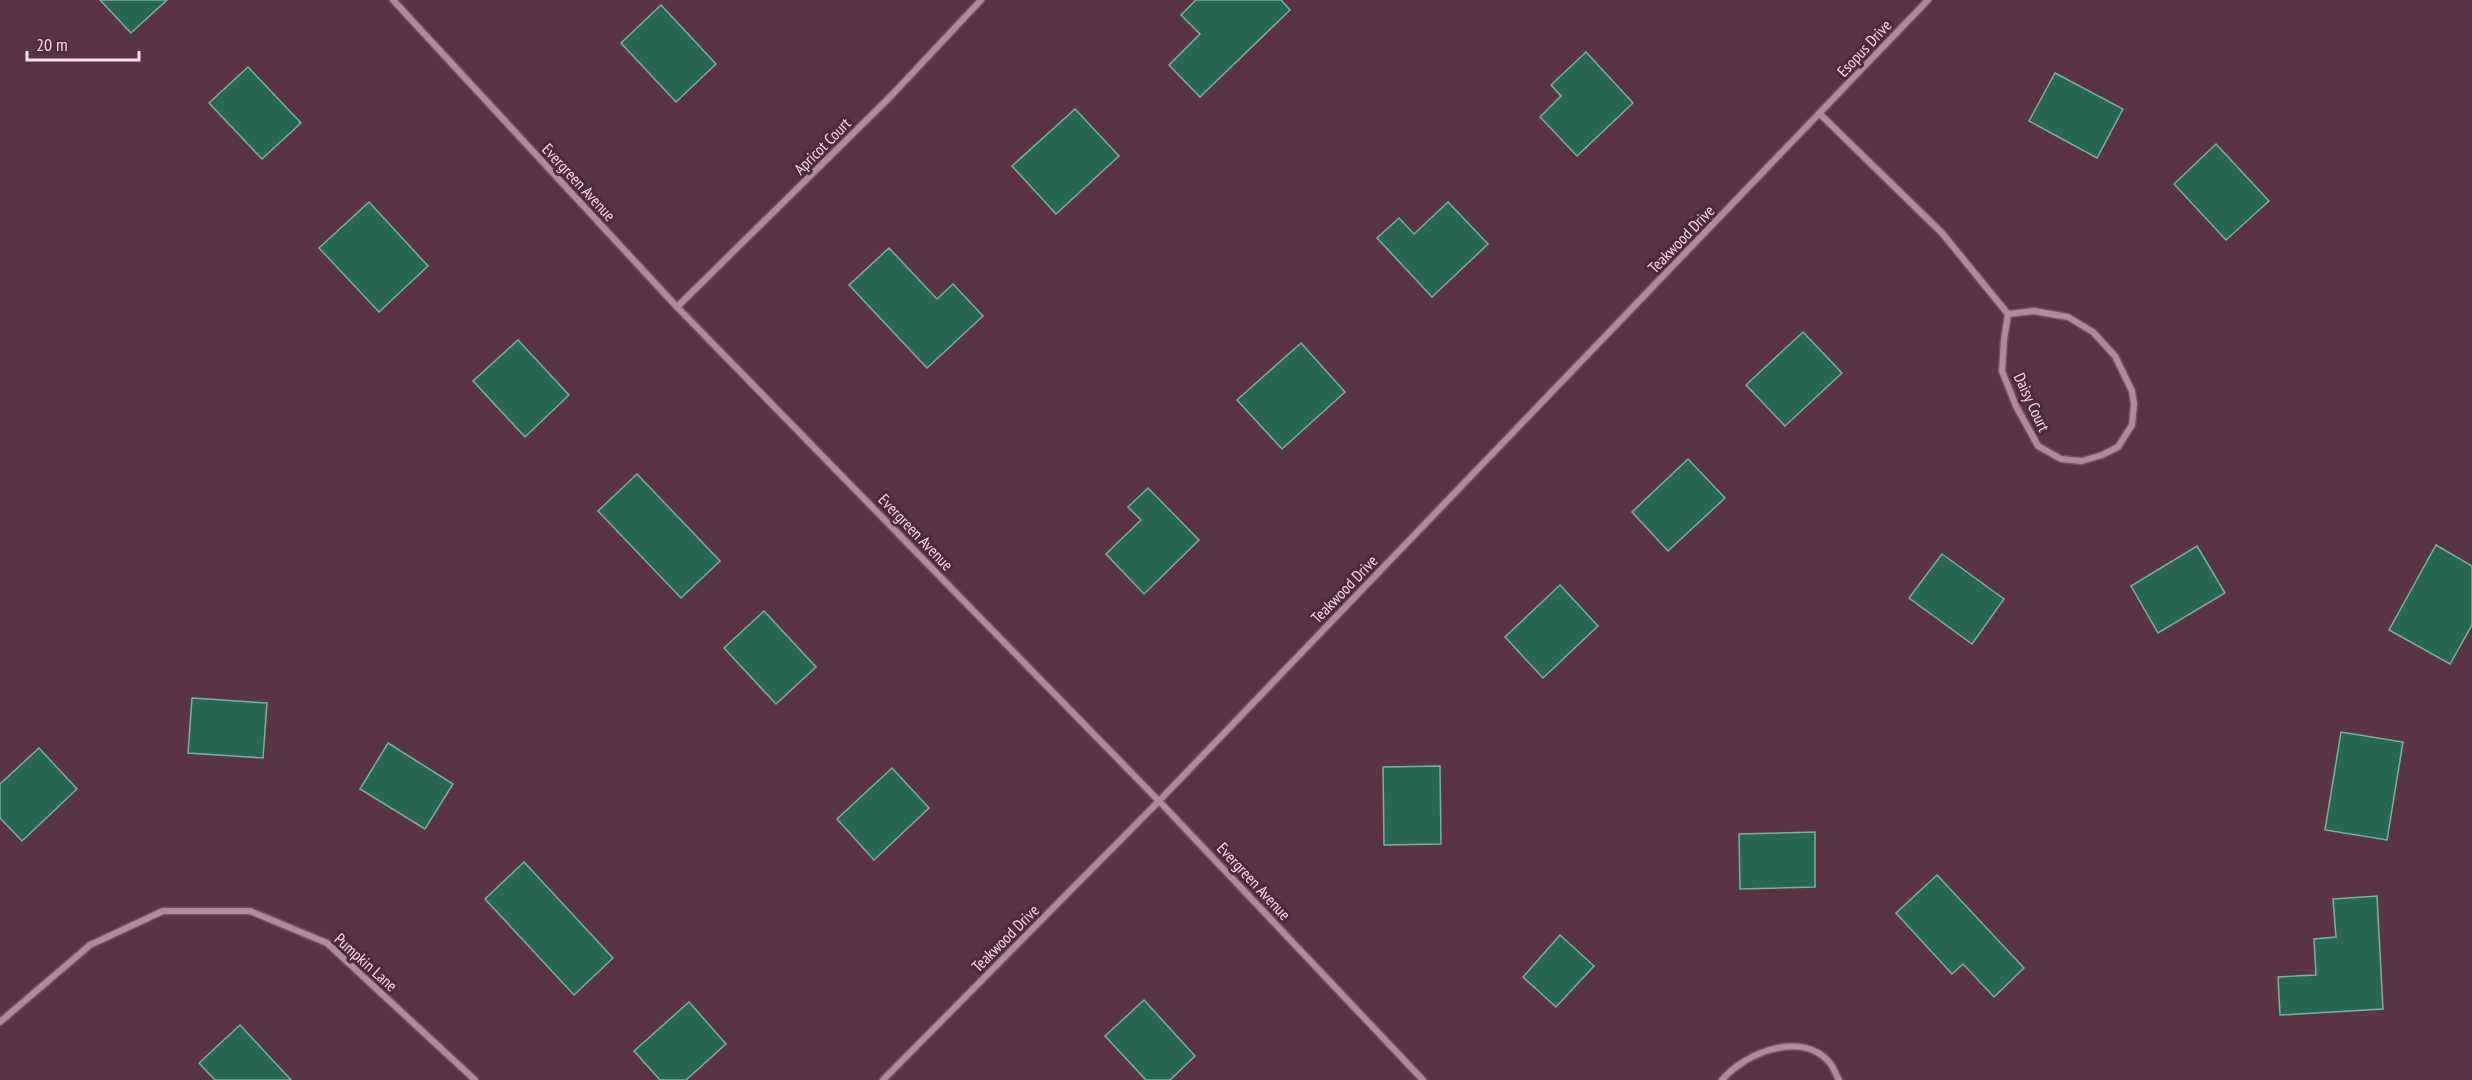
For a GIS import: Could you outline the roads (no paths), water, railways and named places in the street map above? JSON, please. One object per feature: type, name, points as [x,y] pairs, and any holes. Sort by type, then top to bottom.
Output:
[{"type":"street","name":"Evergreen Avenue","points":[[393,0],[677,307],[1159,801],[1423,1080]]},
{"type":"street","name":"Apricot Court","points":[[677,307],[890,97],[981,0]]},
{"type":"street","name":"Esopus Drive","points":[[1820,114],[1928,0]]},
{"type":"street","points":[[1820,114],[1942,233],[2008,314]]},
{"type":"street","name":"Teakwood Drive","points":[[883,1080],[1159,801],[1820,114]]},
{"type":"street","name":"Daisy Court","points":[[2034,311],[2068,317],[2092,332],[2115,356],[2133,391],[2134,404],[2132,425],[2118,447],[2082,461],[2061,459],[2038,446],[2016,406],[2002,371],[2008,314],[2034,311]]},
{"type":"street","name":"Pumpkin Lane","points":[[0,1022],[90,945],[163,911],[250,911],[327,943],[475,1080]]},
{"type":"street","points":[[1722,1080],[1728,1073],[1753,1057],[1779,1047],[1803,1046],[1830,1063],[1839,1080]]}]
